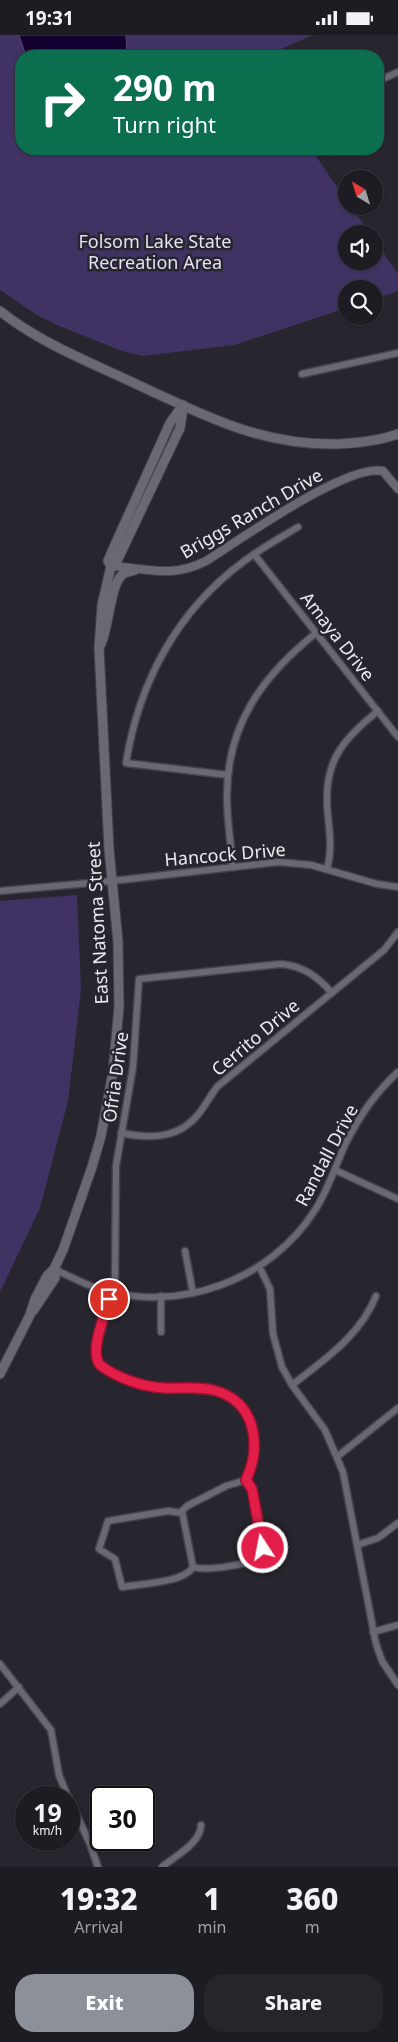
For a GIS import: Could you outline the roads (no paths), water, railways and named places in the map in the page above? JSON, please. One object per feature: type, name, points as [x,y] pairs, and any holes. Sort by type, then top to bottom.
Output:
[{"type":"main road","points":[[0,311],[56,345],[183,405],[251,434],[287,441],[326,444],[356,443],[398,434]]},
{"type":"main road","name":"East Natoma Street","points":[[0,1374],[30,1315],[35,1299],[47,1276],[54,1269],[92,1167],[113,1072],[118,1023],[119,974],[99,648],[102,605],[111,566],[108,561],[147,470],[170,423],[183,405]]},
{"type":"main road","points":[[99,648],[107,631],[118,581],[124,573],[134,570]]},
{"type":"street","points":[[384,78],[398,72]]},
{"type":"street","points":[[302,374],[398,353]]},
{"type":"street","name":"Briggs Ranch Drive","points":[[111,566],[170,573],[197,566],[328,486],[350,475],[377,470],[383,471],[398,489]]},
{"type":"street","points":[[228,775],[126,763],[135,717],[160,656],[198,602],[228,574],[254,554],[298,527]]},
{"type":"street","name":"Amaya Drive","points":[[254,554],[398,737]]},
{"type":"street","points":[[233,867],[227,811],[228,775],[239,729],[257,693],[286,658],[316,633]]},
{"type":"street","points":[[327,869],[331,849],[326,801],[329,773],[343,743],[356,729],[378,711]]},
{"type":"street","name":"Hancock Drive","points":[[0,891],[112,881],[278,862],[327,869],[377,884],[398,887]]},
{"type":"street","name":"Cerrito Drive","points":[[122,1133],[154,1137],[168,1135],[186,1126],[200,1113],[218,1086],[384,950],[398,932]]},
{"type":"street","name":"Ofria Drive","points":[[246,1480],[254,1454],[255,1437],[248,1416],[236,1402],[212,1390],[162,1388],[140,1383],[103,1367],[96,1361],[95,1351],[111,1291],[116,1262],[116,1165],[135,1052],[139,979],[281,964],[294,966],[312,974],[332,993]]},
{"type":"street","name":"Randall Drive","points":[[54,1269],[99,1289],[161,1296],[193,1293],[230,1282],[259,1266],[287,1245],[304,1225],[320,1201],[361,1117],[381,1089],[398,1072]]},
{"type":"street","points":[[335,1170],[398,1199]]},
{"type":"street","points":[[185,1251],[193,1293]]},
{"type":"street","points":[[259,1266],[270,1289],[273,1334],[278,1357],[292,1385],[325,1430],[338,1456],[346,1483],[373,1632],[382,1661],[398,1685]]},
{"type":"street","points":[[292,1385],[353,1335],[366,1316],[376,1295]]},
{"type":"street","points":[[161,1296],[161,1333]]},
{"type":"street","points":[[338,1456],[398,1408]]},
{"type":"street","points":[[246,1480],[252,1489],[263,1548],[261,1556],[252,1561],[204,1569],[193,1567],[182,1513],[187,1506],[226,1486],[246,1480]]},
{"type":"street","points":[[182,1513],[168,1511],[108,1521],[99,1549],[115,1559],[122,1587],[182,1577],[193,1567]]},
{"type":"street","points":[[357,1545],[378,1538],[398,1523]]},
{"type":"street","points":[[373,1632],[398,1625]]},
{"type":"street","points":[[0,1663],[51,1731],[59,1775],[64,1786]]},
{"type":"street","points":[[0,1704],[18,1687]]},
{"type":"street","points":[[80,1822],[98,1867]]},
{"type":"street","points":[[162,1867],[195,1839],[200,1833],[201,1825]]},
{"type":"park label","name":"Folsom Lake State Recreation Area","points":[[155,252]]}]
